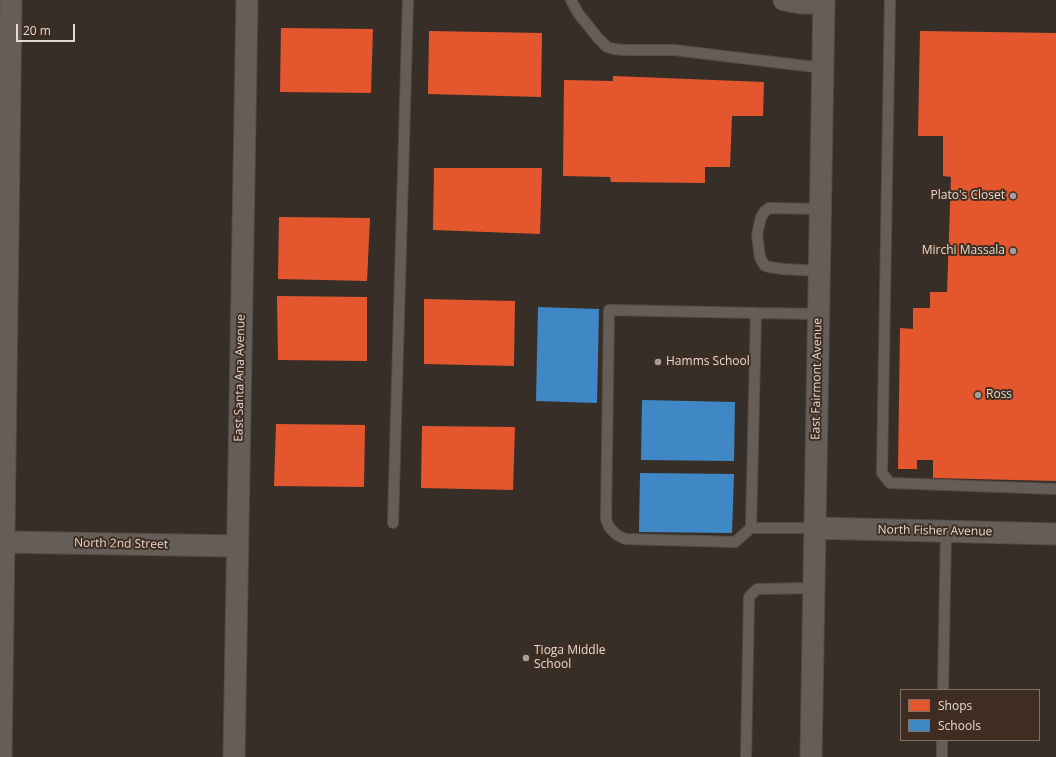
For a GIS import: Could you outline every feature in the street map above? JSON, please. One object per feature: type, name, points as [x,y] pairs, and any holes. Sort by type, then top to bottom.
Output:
[{"type":"street","points":[[1,757],[12,0]]},
{"type":"street","name":"East Santa Ana Avenue","points":[[234,757],[247,0]]},
{"type":"street","points":[[784,0],[801,3],[824,2]]},
{"type":"street","name":"East Fairmont Avenue","points":[[811,757],[824,2]]},
{"type":"street","name":"North Fisher Avenue","points":[[815,528],[1056,534]]},
{"type":"street","name":"North 2nd Street","points":[[4,542],[238,546]]},
{"type":"lane","points":[[394,523],[408,0]]},
{"type":"lane","points":[[571,0],[578,13],[598,38],[607,47],[614,49],[674,50],[823,68]]},
{"type":"lane","points":[[890,0],[882,473],[890,483],[1056,489]]},
{"type":"lane","points":[[819,271],[783,269],[764,265],[760,257],[757,235],[761,217],[769,208],[820,210]]},
{"type":"lane","points":[[815,528],[750,528],[735,542],[625,538],[617,535],[609,527],[606,519],[609,310],[818,314]]},
{"type":"lane","points":[[750,528],[756,313]]},
{"type":"lane","points":[[943,689],[946,531]]},
{"type":"lane","points":[[746,757],[749,597],[757,589],[813,588]]},
{"type":"lane","points":[[942,741],[942,757]]},
{"type":"building: Shops","points":[[281,28],[373,29],[371,93],[280,92]]},
{"type":"building: Shops","points":[[429,31],[542,33],[541,97],[428,94]]},
{"type":"building: Shops","points":[[920,31],[1056,33],[1056,481],[933,478],[933,460],[917,460],[917,469],[898,469],[900,328],[913,329],[913,308],[930,308],[930,292],[947,292],[951,177],[943,176],[943,136],[918,136]]},
{"type":"building: Shops","points":[[613,76],[764,82],[763,116],[732,116],[730,167],[705,167],[705,183],[611,182],[610,177],[563,176],[564,80],[613,81]]},
{"type":"building: Shops","points":[[434,168],[542,168],[540,234],[433,230]]},
{"type":"building: Shops","points":[[279,217],[370,218],[367,281],[278,279]]},
{"type":"building: Shops","points":[[277,296],[367,297],[367,361],[278,360]]},
{"type":"building: Shops","points":[[424,299],[515,301],[514,366],[424,364]]},
{"type":"building: Shops","points":[[276,424],[365,425],[364,487],[274,486]]},
{"type":"building: Shops","points":[[422,426],[515,427],[513,490],[421,488]]},
{"type":"building: Schools","points":[[538,307],[599,309],[597,403],[536,401]]},
{"type":"building: Schools","points":[[642,400],[735,402],[734,461],[641,460]]},
{"type":"building: Schools","points":[[640,473],[734,474],[732,533],[639,532]]},
{"type":"place","name":"Plato's Closet","points":[[1013,196]]},
{"type":"place","name":"Mirchi Massala","points":[[1013,251]]},
{"type":"place","name":"Hamms School","points":[[658,362]]},
{"type":"place","name":"Ross","points":[[978,395]]},
{"type":"place","name":"Tioga Middle School","points":[[526,658]]}]
